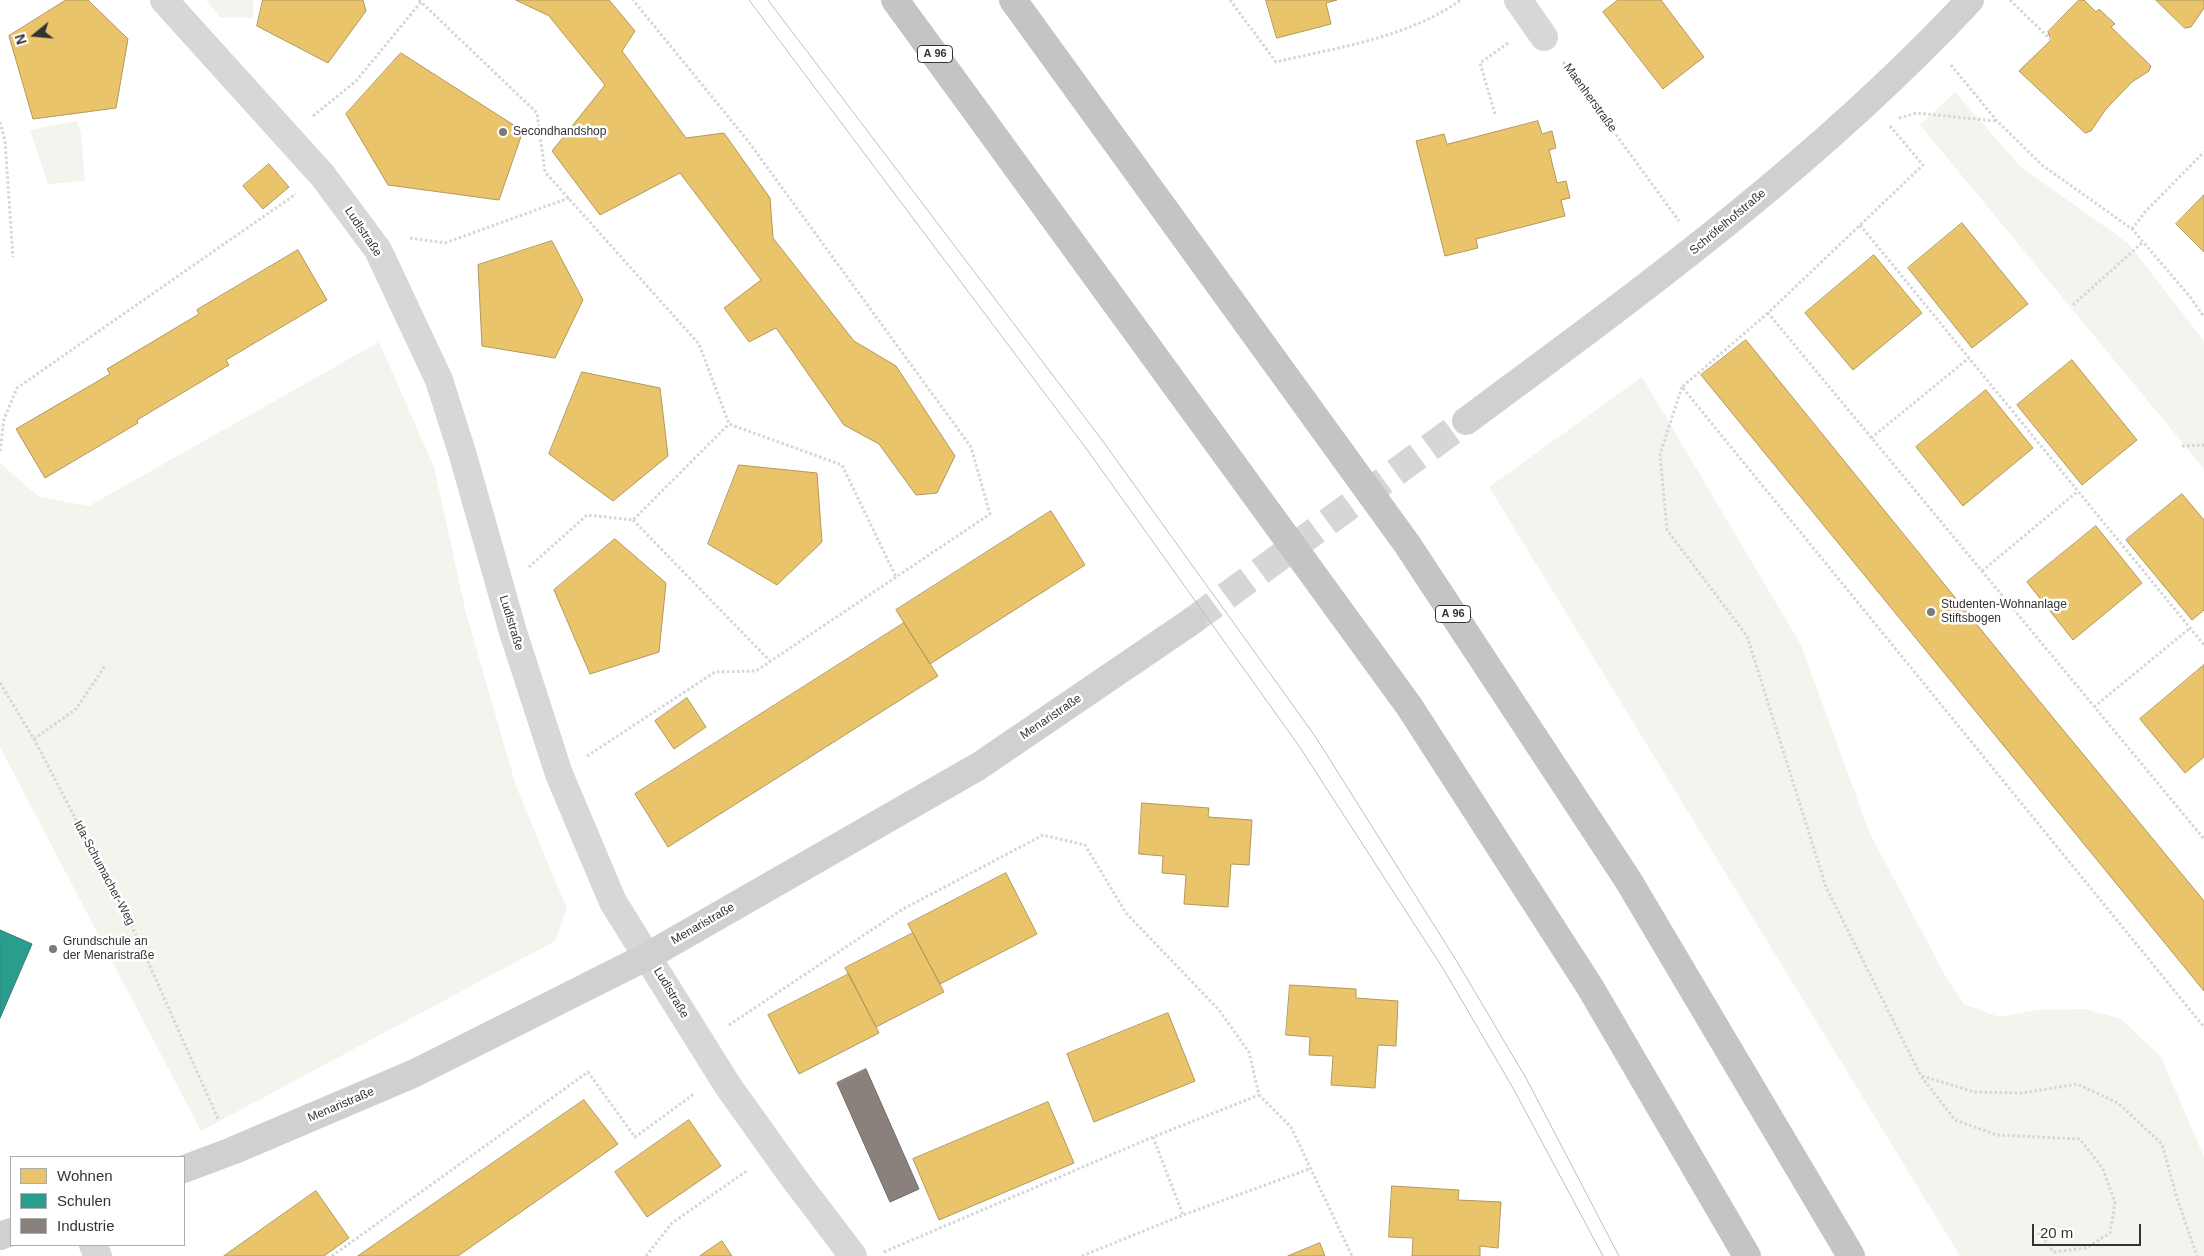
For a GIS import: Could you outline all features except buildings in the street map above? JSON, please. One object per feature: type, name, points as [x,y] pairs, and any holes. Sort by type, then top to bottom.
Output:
[{"type":"highway","points":[[875,0],[974,107]]},
{"type":"highway","name":"A 96","points":[[895,0],[1409,706],[1590,987],[1746,1256]]},
{"type":"highway","name":"A 96","points":[[1013,0],[1407,544],[1628,880],[1851,1256]]},
{"type":"street","name":"Ludlstraße","points":[[164,0],[323,176],[378,250],[439,380],[499,581],[560,774],[612,902],[648,956],[721,1074],[774,1151],[854,1256]]},
{"type":"street","points":[[1518,0],[1540,30]]},
{"type":"street","name":"Schröfelhofstraße","points":[[1466,421],[1699,247],[1869,102],[1932,41],[1970,0]]},
{"type":"street","name":"Menaristraße","points":[[185,1169],[232,1151],[415,1073],[648,956],[979,766],[1192,621]]},
{"type":"path","points":[[560,774],[715,672],[756,671],[990,514],[971,447],[748,141],[633,0]]},
{"type":"path","points":[[1230,0],[1276,62],[1374,39],[1421,24],[1461,0]]},
{"type":"path","points":[[2010,0],[2051,40]]},
{"type":"path","points":[[287,137],[356,81],[420,1],[537,113],[545,172],[699,344],[729,424],[842,465],[896,578]]},
{"type":"path","points":[[1495,114],[1480,63],[1540,30]]},
{"type":"path","name":"Maenherstraße","points":[[1540,30],[1662,196]]},
{"type":"path","points":[[1932,41],[1997,121],[2042,165],[2132,229],[2191,298],[2204,317]]},
{"type":"path","points":[[1997,121],[1917,113],[1886,122],[1923,165],[1768,312],[1682,387],[1660,454],[1667,530],[1746,636],[1826,886],[1921,1076],[1955,1120],[1997,1135],[2080,1140],[2103,1169],[2115,1203],[2110,1233],[2086,1248],[2054,1252],[2038,1232]]},
{"type":"path","points":[[0,122],[5,141],[13,257]]},
{"type":"path","points":[[2132,229],[2145,212],[2204,152]]},
{"type":"path","points":[[0,451],[4,419],[17,388],[323,176]]},
{"type":"path","points":[[365,232],[445,243],[569,198]]},
{"type":"path","points":[[1860,225],[2204,645]]},
{"type":"path","points":[[2073,305],[2143,242]]},
{"type":"path","points":[[1768,312],[2204,838]]},
{"type":"path","points":[[1871,438],[1969,358]]},
{"type":"path","points":[[1682,387],[2204,1027]]},
{"type":"path","points":[[633,520],[729,424]]},
{"type":"path","points":[[2182,446],[2204,445]]},
{"type":"path","points":[[1982,571],[2078,491]]},
{"type":"path","points":[[499,581],[521,575],[587,515],[633,520],[770,661]]},
{"type":"path","points":[[2094,707],[2190,628]]},
{"type":"path","points":[[34,739],[76,709],[105,666]]},
{"type":"path","name":"Ida-Schumacher-Weg","points":[[0,683],[34,739],[136,935],[232,1151]]},
{"type":"path","points":[[701,1043],[904,909],[1043,836],[1085,846],[1126,913],[1220,1010],[1249,1052],[1259,1095],[1291,1127],[1309,1169],[1352,1256]]},
{"type":"path","points":[[332,1256],[588,1072],[635,1138],[721,1074]]},
{"type":"path","points":[[1921,1076],[1974,1092],[2023,1093],[2077,1084],[2118,1103],[2162,1144],[2177,1198],[2197,1256]]},
{"type":"path","points":[[875,1256],[1153,1137],[1259,1095]]},
{"type":"path","points":[[1153,1137],[1182,1215]]},
{"type":"path","points":[[646,1256],[672,1223],[774,1151]]},
{"type":"path","points":[[1082,1256],[1182,1215],[1309,1169]]},
{"type":"shaded area","points":[[206,0],[253,0],[253,18],[220,17]]},
{"type":"shaded area","points":[[1955,92],[2021,167],[2128,243],[2204,341],[2204,469],[1920,125]]},
{"type":"shaded area","points":[[77,121],[81,134],[85,181],[48,184],[30,130]]},
{"type":"shaded area","points":[[379,342],[434,467],[466,613],[516,786],[567,909],[555,941],[201,1131],[0,747],[0,463],[39,497],[89,506]]},
{"type":"shaded area","points":[[1642,377],[1801,645],[1870,834],[1945,975],[1964,1004],[1999,1017],[2036,1010],[2085,1009],[2121,1019],[2161,1057],[2204,1157],[2204,1256],[1960,1256],[1489,487]]},
{"type":"tunnel","points":[[1192,621],[1466,421]]},
{"type":"tram line","points":[[749,0],[1088,451],[1299,746],[1444,970],[1513,1088],[1603,1256]]},
{"type":"tram line","points":[[768,0],[1102,440],[1315,736],[1456,960],[1526,1078],[1619,1256]]},
{"type":"place","name":"Secondhandshop","points":[[503,132]]},
{"type":"place","name":"Studenten-Wohnanlage Stiftsbogen","points":[[1931,612]]},
{"type":"place","name":"Grundschule an der Menaristraße","points":[[53,949]]}]
